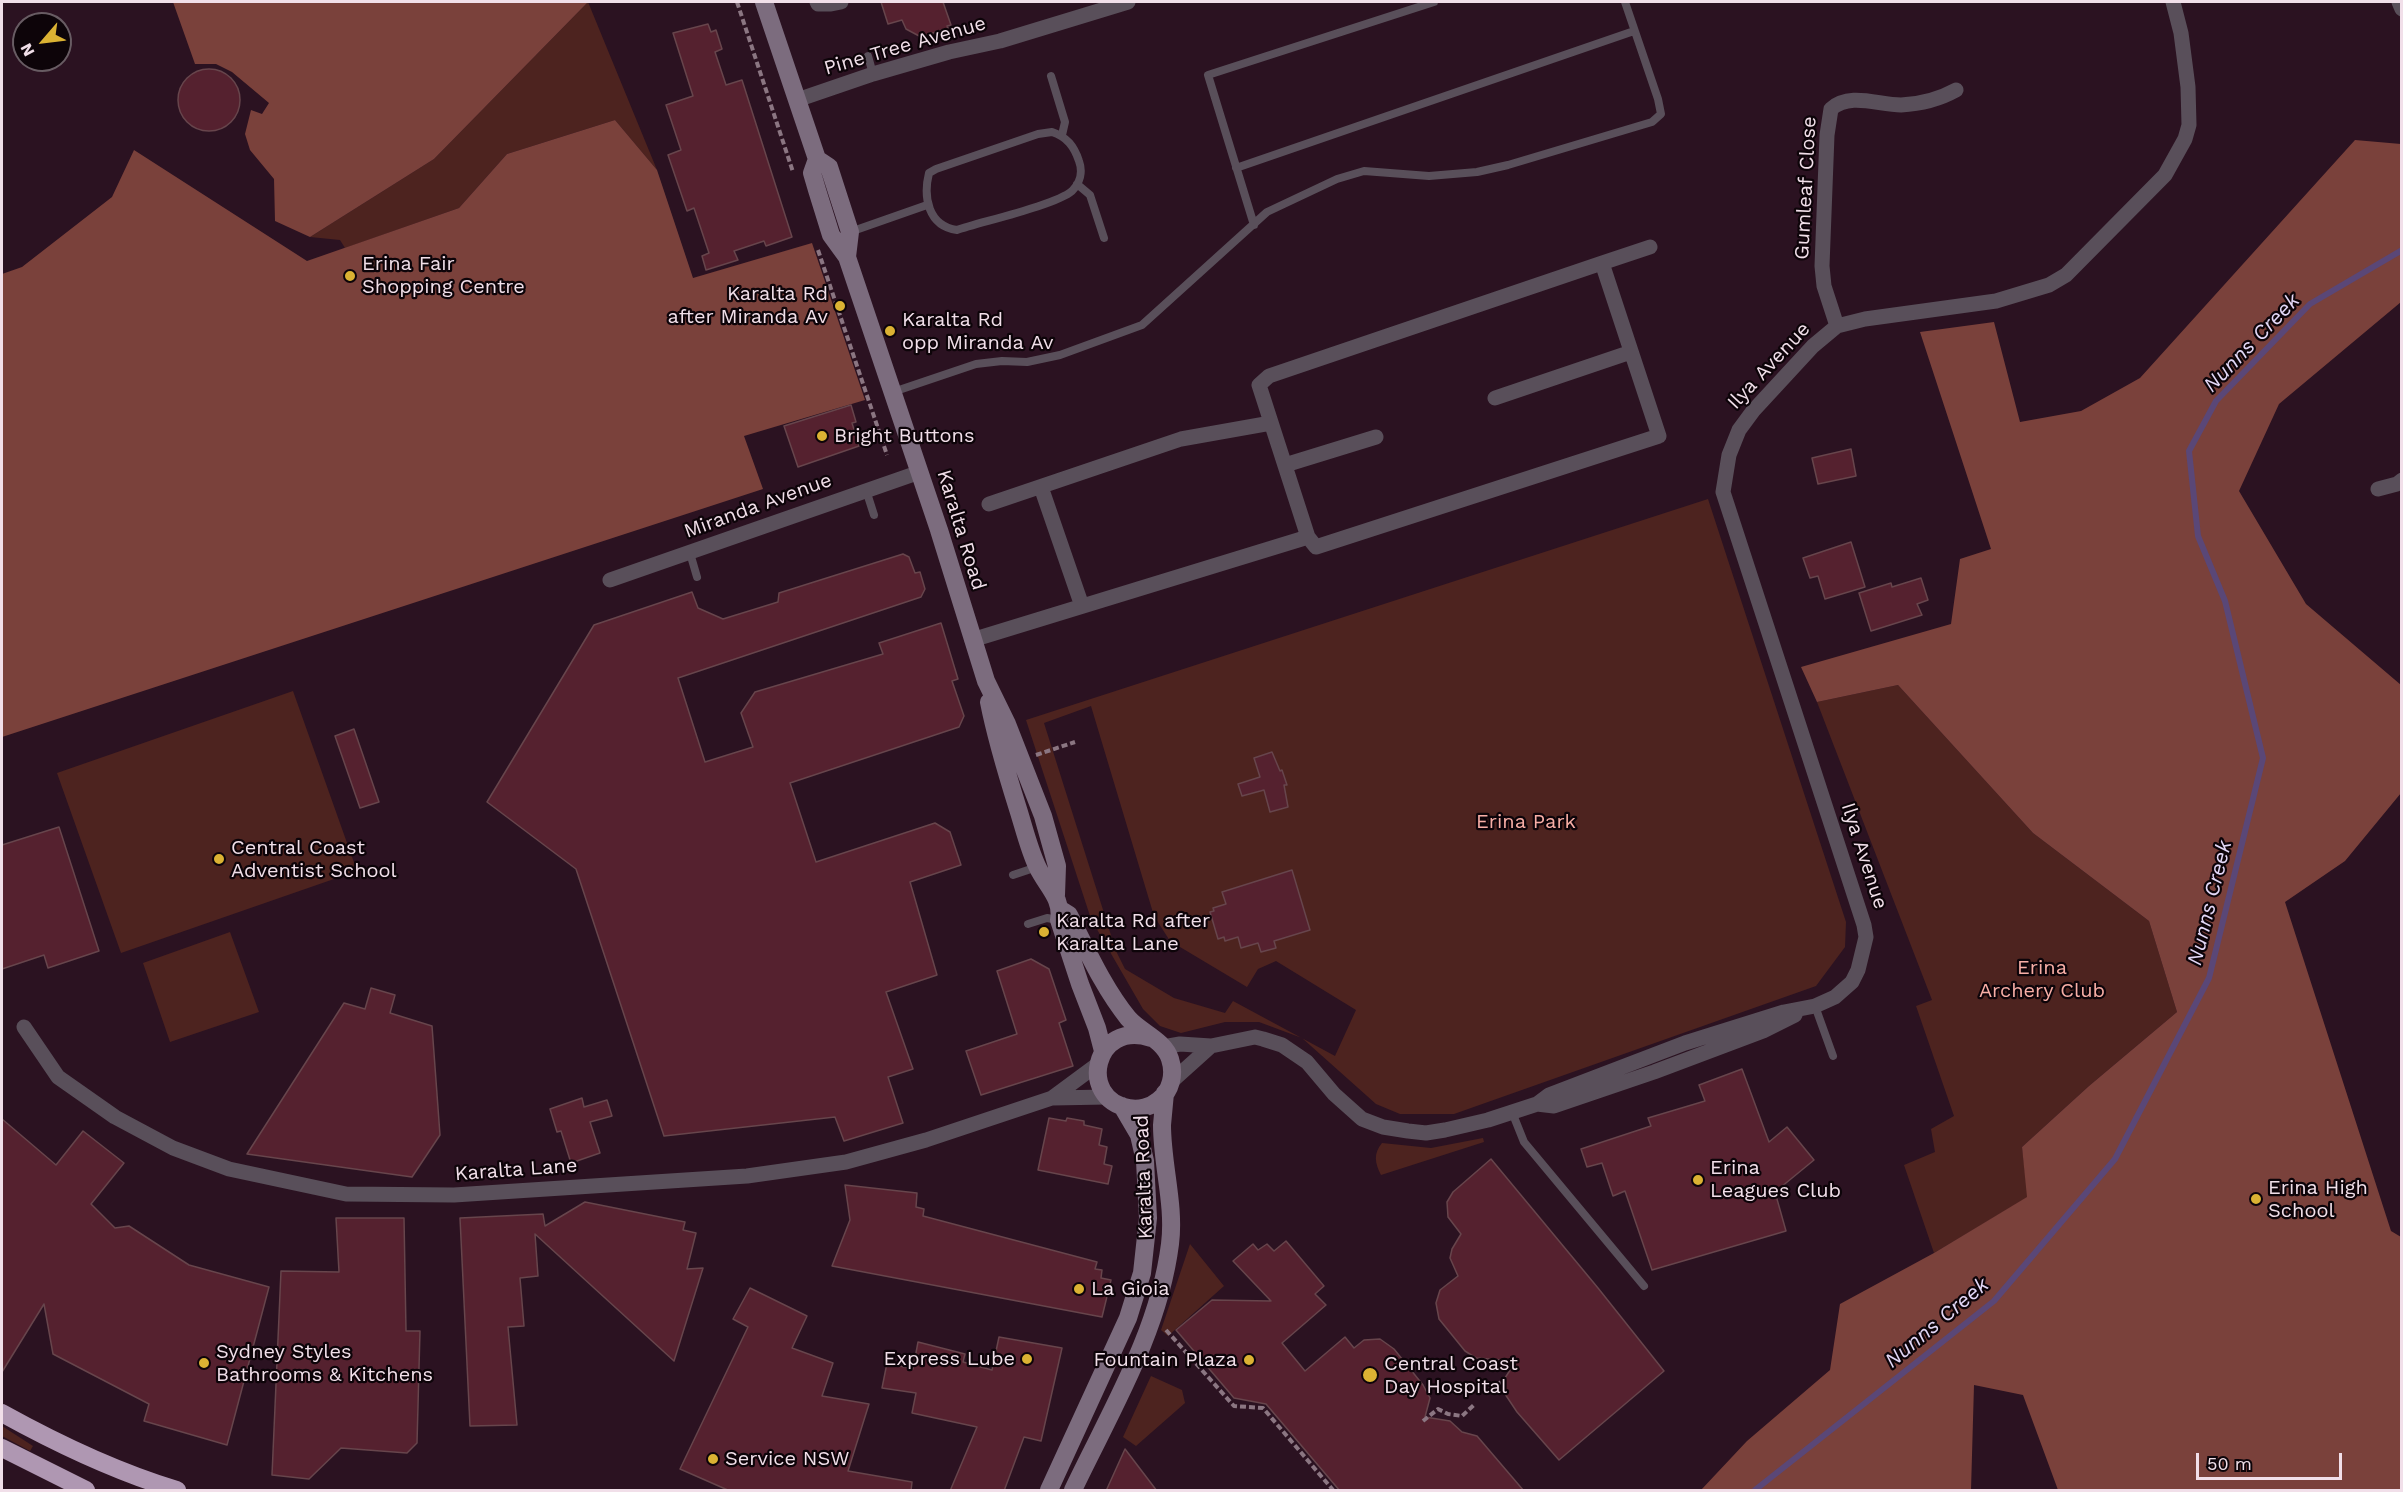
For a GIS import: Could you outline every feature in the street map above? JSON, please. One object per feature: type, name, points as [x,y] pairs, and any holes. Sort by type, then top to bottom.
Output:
[{"type":"highway","points":[[2,1413],[99,1463],[177,1491]]},
{"type":"highway","points":[[2,1448],[86,1491]]},
{"type":"street","name":"Karalta Road","points":[[764,2],[817,159],[829,167],[850,232],[848,257]]},
{"type":"street","points":[[816,2],[831,4],[841,2]]},
{"type":"street","name":"Pine Tree Avenue","points":[[797,100],[873,74],[949,52],[1000,41],[1128,2]]},
{"type":"street","name":"Ilya Avenue","points":[[1157,1042],[1211,1046],[1255,1038],[1282,1045],[1307,1062],[1334,1094],[1362,1119],[1383,1127],[1426,1132],[1445,1130],[1537,1104],[1549,1095],[1675,1046],[1784,1012],[1809,1008],[1835,997],[1852,982],[1863,958],[1866,937],[1728,506],[1724,484],[1732,442],[1746,420],[1813,346],[1837,326],[1865,319],[1996,301],[2034,291],[2067,275],[2166,175],[2185,139],[2189,125],[2188,87],[2181,33],[2173,2]]},
{"type":"street","points":[[2399,2],[2402,9]]},
{"type":"street","name":"Gumleaf Close","points":[[1837,326],[1824,286],[1822,266],[1827,135],[1831,109],[1835,105],[1851,100],[1899,105],[1920,103],[1937,100],[1956,90]]},
{"type":"street","name":"Karalta Road","points":[[817,159],[812,173],[831,235],[848,257],[920,472],[986,681],[1007,724],[1043,816],[1057,866],[1059,908]]},
{"type":"street","points":[[1602,262],[1659,436],[1316,547],[1308,537],[1259,385],[1269,376],[1602,262],[1650,247]]},
{"type":"street","points":[[1495,398],[1631,352]]},
{"type":"street","points":[[989,504],[1181,439],[1271,423]]},
{"type":"street","points":[[1285,465],[1376,437]]},
{"type":"street","name":"Miranda Avenue","points":[[610,580],[920,472]]},
{"type":"street","points":[[2378,489],[2397,484],[2402,480]]},
{"type":"street","points":[[1041,487],[1082,606]]},
{"type":"street","points":[[972,640],[1308,537]]},
{"type":"street","name":"Karalta Road","points":[[986,681],[994,729],[1002,758],[1038,867],[1059,908],[1080,984],[1097,1028],[1101,1058],[1098,1075],[1101,1087],[1140,1135],[1145,1161],[1148,1218],[1142,1273],[1128,1318],[1049,1491]]},
{"type":"street","name":"Karalta Road","points":[[1059,908],[1069,915],[1108,990],[1128,1018],[1157,1042],[1170,1057],[1172,1069],[1162,1126],[1171,1216],[1170,1244],[1163,1280],[1147,1338],[1073,1491]]},
{"type":"street","name":"Karalta Lane","points":[[24,1027],[58,1077],[115,1117],[173,1148],[229,1169],[346,1194],[454,1196],[769,1173],[846,1162],[926,1140],[1052,1098],[1101,1058]]},
{"type":"street","points":[[1101,1058],[1110,1043],[1130,1034],[1157,1042]]},
{"type":"street","points":[[1168,1088],[1211,1046]]},
{"type":"street","name":"Karalta Road","points":[[1114,1101],[1131,1109],[1150,1106],[1168,1088]]},
{"type":"street","name":"Karalta Lane","points":[[1052,1098],[1114,1101]]},
{"type":"lane","points":[[1254,225],[1208,75],[1434,2]]},
{"type":"lane","points":[[893,392],[976,364],[1002,361],[1027,362],[1060,355],[1142,325],[1267,212],[1337,179],[1364,171],[1430,176],[1477,172],[1509,165],[1652,122],[1661,114],[1658,99],[1624,2]]},
{"type":"lane","points":[[1236,168],[1634,31]]},
{"type":"lane","points":[[868,56],[873,74]]},
{"type":"lane","points":[[1051,76],[1065,122],[1062,135]]},
{"type":"lane","points":[[1052,132],[1062,135],[1076,151],[1081,176],[1070,192],[1060,198],[957,230],[948,229],[940,224],[927,205],[929,173],[936,169],[1038,134],[1052,132]]},
{"type":"lane","points":[[1077,184],[1090,195],[1104,238]]},
{"type":"lane","points":[[850,232],[927,205]]},
{"type":"lane","points":[[866,490],[874,515]]},
{"type":"lane","points":[[690,553],[697,577]]},
{"type":"lane","points":[[1013,875],[1038,867]]},
{"type":"lane","points":[[1028,924],[1047,918],[1059,908]]},
{"type":"lane","points":[[1809,1008],[1833,1056]]},
{"type":"lane","points":[[1512,1112],[1524,1142],[1644,1286]]},
{"type":"path","points":[[1035,755],[1075,742]]},
{"type":"path","points":[[1166,1330],[1234,1406],[1263,1408],[1332,1491]]},
{"type":"path","points":[[1491,1390],[1501,1382]]},
{"type":"path","points":[[1423,1421],[1438,1409],[1448,1414],[1462,1416],[1475,1404]]},
{"type":"green space","points":[[588,2],[657,170],[615,120],[507,154],[459,208],[345,248],[340,240],[310,237],[434,159]]},
{"type":"green space","name":"Erina Park","points":[[1708,499],[1846,922],[1845,947],[1816,986],[1454,1114],[1400,1114],[1376,1104],[1303,1039],[1335,1056],[1356,1010],[1276,961],[1258,969],[1247,987],[1170,941],[1154,916],[1091,706],[1044,723],[1116,951],[1125,969],[1174,998],[1225,1013],[1233,1001],[1301,1038],[1259,1022],[1225,1022],[1181,1033],[1160,1026],[1143,1009],[1091,919],[1026,720]]},
{"type":"green space","name":"Erina Archery Club","points":[[1898,685],[2033,833],[2149,921],[2177,1012],[2089,1086],[2022,1147],[2028,1197],[1934,1253],[1904,1165],[1935,1152],[1931,1129],[1954,1116],[1916,1006],[1932,1000],[1817,702]]},
{"type":"green space","points":[[293,691],[357,871],[121,953],[57,773]]},
{"type":"green space","points":[[230,932],[259,1012],[170,1042],[143,963]]},
{"type":"green space","points":[[1483,1138],[1484,1142],[1381,1175],[1376,1163],[1377,1151],[1382,1143],[1431,1148]]},
{"type":"green space","points":[[1190,1244],[1224,1286],[1168,1336],[1161,1330]]},
{"type":"green space","points":[[1151,1376],[1182,1390],[1185,1403],[1136,1446],[1123,1437]]},
{"type":"green space","points":[[2,1426],[33,1446],[30,1451],[2,1436]]},
{"type":"shaded area","points":[[173,2],[588,2],[434,159],[310,237],[275,221],[274,179],[250,150],[245,134],[251,110],[262,114],[269,103],[232,72],[216,64],[195,64]]},
{"type":"shaded area","name":"Erina Fair Shopping Centre","points":[[615,120],[657,170],[693,278],[812,243],[865,400],[744,436],[763,489],[2,737],[2,274],[22,267],[112,197],[134,150],[307,261],[459,208],[507,154]]},
{"type":"shaded area","points":[[2355,140],[2401,144],[2401,302],[2279,404],[2239,491],[2306,604],[2401,685],[2401,793],[2345,861],[2285,902],[2391,1231],[2401,1237],[2401,1490],[2058,1490],[2023,1395],[1974,1385],[1971,1490],[1701,1490],[1747,1441],[1830,1370],[1840,1304],[1934,1253],[2027,1197],[2022,1147],[2089,1086],[2177,1012],[2149,921],[2033,833],[1898,685],[1817,702],[1801,667],[1951,624],[1960,559],[1991,549],[1920,332],[1994,322],[2020,422],[2081,411],[2140,378]]},
{"type":"building","points":[[881,2],[943,2],[951,25],[921,37],[906,29],[902,20],[888,24]]},
{"type":"building","points":[[708,24],[711,32],[716,30],[722,49],[715,52],[726,85],[742,80],[792,237],[766,246],[764,241],[734,251],[738,260],[706,270],[702,256],[709,253],[694,208],[687,211],[668,155],[681,150],[666,105],[693,96],[673,33]]},
{"type":"building","points":[[209,69],[231,78],[240,100],[231,122],[209,131],[187,122],[178,100],[187,78]]},
{"type":"building","name":"Bright Buttons","points":[[851,405],[856,422],[852,423],[859,446],[798,467],[784,426]]},
{"type":"building","points":[[1851,449],[1856,476],[1818,484],[1812,458]]},
{"type":"building","points":[[1851,542],[1865,587],[1825,599],[1818,576],[1810,578],[1803,558]]},
{"type":"building","points":[[903,554],[909,557],[915,573],[920,572],[925,589],[921,597],[678,678],[705,762],[753,747],[741,713],[755,692],[883,654],[879,643],[941,623],[958,679],[952,681],[964,716],[959,727],[790,783],[816,862],[935,823],[950,832],[961,865],[910,882],[937,975],[886,992],[913,1069],[888,1077],[903,1123],[844,1141],[835,1117],[664,1136],[576,869],[487,802],[594,625],[692,592],[698,608],[723,619],[778,602],[779,593]]},
{"type":"building","points":[[1921,578],[1928,600],[1917,604],[1922,615],[1871,631],[1859,593],[1891,583],[1892,587]]},
{"type":"building","points":[[354,729],[379,802],[360,808],[335,736]]},
{"type":"building","points":[[1272,752],[1287,785],[1284,785],[1288,807],[1270,812],[1264,790],[1242,796],[1238,784],[1260,777],[1254,758]]},
{"type":"building","points":[[59,827],[99,951],[48,968],[44,955],[2,969],[2,845]]},
{"type":"building","points":[[1292,870],[1310,930],[1274,941],[1276,948],[1261,952],[1258,943],[1241,948],[1238,937],[1225,941],[1224,937],[1218,939],[1210,912],[1214,911],[1213,908],[1226,904],[1222,892]]},
{"type":"building","points":[[1031,959],[1049,969],[1066,1020],[1059,1023],[1073,1066],[981,1095],[966,1051],[1017,1034],[997,971]]},
{"type":"building","points":[[371,988],[395,995],[390,1013],[432,1026],[440,1135],[412,1177],[247,1154],[344,1003],[365,1009]]},
{"type":"building","name":"Erina Leagues Club","points":[[1742,1069],[1769,1142],[1787,1127],[1814,1160],[1775,1192],[1786,1231],[1652,1270],[1625,1191],[1613,1196],[1602,1163],[1587,1167],[1581,1149],[1651,1126],[1648,1118],[1705,1101],[1699,1085]]},
{"type":"building","points":[[582,1098],[584,1107],[607,1100],[612,1116],[590,1122],[600,1153],[571,1163],[561,1131],[557,1132],[550,1109]]},
{"type":"building","points":[[1049,1118],[1084,1121],[1084,1125],[1102,1129],[1099,1145],[1107,1147],[1104,1164],[1112,1166],[1108,1184],[1038,1170]]},
{"type":"building","points":[[2,1119],[56,1165],[83,1131],[124,1163],[91,1204],[115,1228],[129,1226],[189,1265],[269,1287],[227,1445],[144,1421],[149,1404],[53,1354],[44,1304],[2,1372]]},
{"type":"building","points":[[1491,1159],[1664,1371],[1559,1460],[1517,1412],[1505,1394],[1503,1381],[1516,1361],[1476,1358],[1465,1351],[1439,1319],[1436,1303],[1440,1290],[1458,1276],[1450,1258],[1452,1249],[1461,1234],[1448,1217],[1447,1202],[1453,1192]]},
{"type":"building","points":[[845,1185],[917,1193],[916,1207],[924,1209],[923,1216],[1097,1262],[1095,1269],[1102,1270],[1101,1278],[1111,1280],[1102,1317],[832,1266],[850,1220]]},
{"type":"building","points":[[585,1202],[685,1222],[683,1230],[696,1233],[687,1269],[703,1268],[674,1361],[535,1234],[538,1276],[520,1278],[524,1326],[508,1327],[517,1425],[470,1426],[460,1218],[543,1214],[545,1226]]},
{"type":"building","points":[[336,1218],[404,1218],[406,1331],[420,1331],[417,1443],[407,1453],[341,1448],[309,1479],[272,1475],[281,1271],[339,1272]]},
{"type":"building","name":"Fountain Plaza","points":[[1286,1241],[1324,1286],[1315,1294],[1326,1305],[1282,1343],[1305,1371],[1345,1337],[1354,1348],[1364,1340],[1380,1339],[1394,1349],[1423,1385],[1430,1398],[1425,1417],[1450,1421],[1462,1432],[1477,1436],[1524,1491],[1340,1491],[1266,1404],[1234,1398],[1176,1330],[1212,1300],[1271,1301],[1233,1261],[1253,1244],[1258,1250],[1267,1244],[1274,1251]]},
{"type":"building","points":[[750,1288],[807,1316],[792,1348],[833,1363],[822,1396],[869,1404],[848,1471],[912,1482],[911,1491],[730,1491],[680,1469],[748,1327],[733,1319]]},
{"type":"building","points":[[999,1337],[1062,1348],[1041,1441],[1024,1437],[1004,1491],[950,1491],[977,1427],[912,1413],[916,1393],[882,1388],[887,1363],[913,1369],[918,1342],[965,1354],[963,1362],[992,1370]]},
{"type":"building","points":[[1125,1449],[1157,1491],[1106,1491]]},
{"type":"waterway","name":"Nunns Creek","points":[[1755,1490],[1994,1301],[2115,1159],[2209,978],[2263,758],[2225,601],[2198,536],[2189,451],[2216,401],[2310,304],[2402,250]]},
{"type":"place","name":"Erina Fair Shopping Centre","points":[[350,276]]},
{"type":"place","name":"Karalta Rd after Miranda Av","points":[[840,306]]},
{"type":"place","name":"Karalta Rd opp Miranda Av","points":[[890,331]]},
{"type":"place","name":"Bright Buttons","points":[[822,436]]},
{"type":"place","name":"Central Coast Adventist School","points":[[219,859]]},
{"type":"place","name":"Karalta Rd after Karalta Lane","points":[[1044,932]]},
{"type":"place","name":"Erina Leagues Club","points":[[1698,1180]]},
{"type":"place","name":"Erina High School","points":[[2256,1199]]},
{"type":"place","name":"La Gioia","points":[[1079,1289]]},
{"type":"place","name":"Express Lube","points":[[1027,1359]]},
{"type":"place","name":"Fountain Plaza","points":[[1249,1360]]},
{"type":"place","name":"Sydney Styles Bathrooms & Kitchens","points":[[204,1363]]},
{"type":"place","name":"Central Coast Day Hospital","points":[[1370,1375]]},
{"type":"place","name":"Service NSW","points":[[713,1459]]}]
